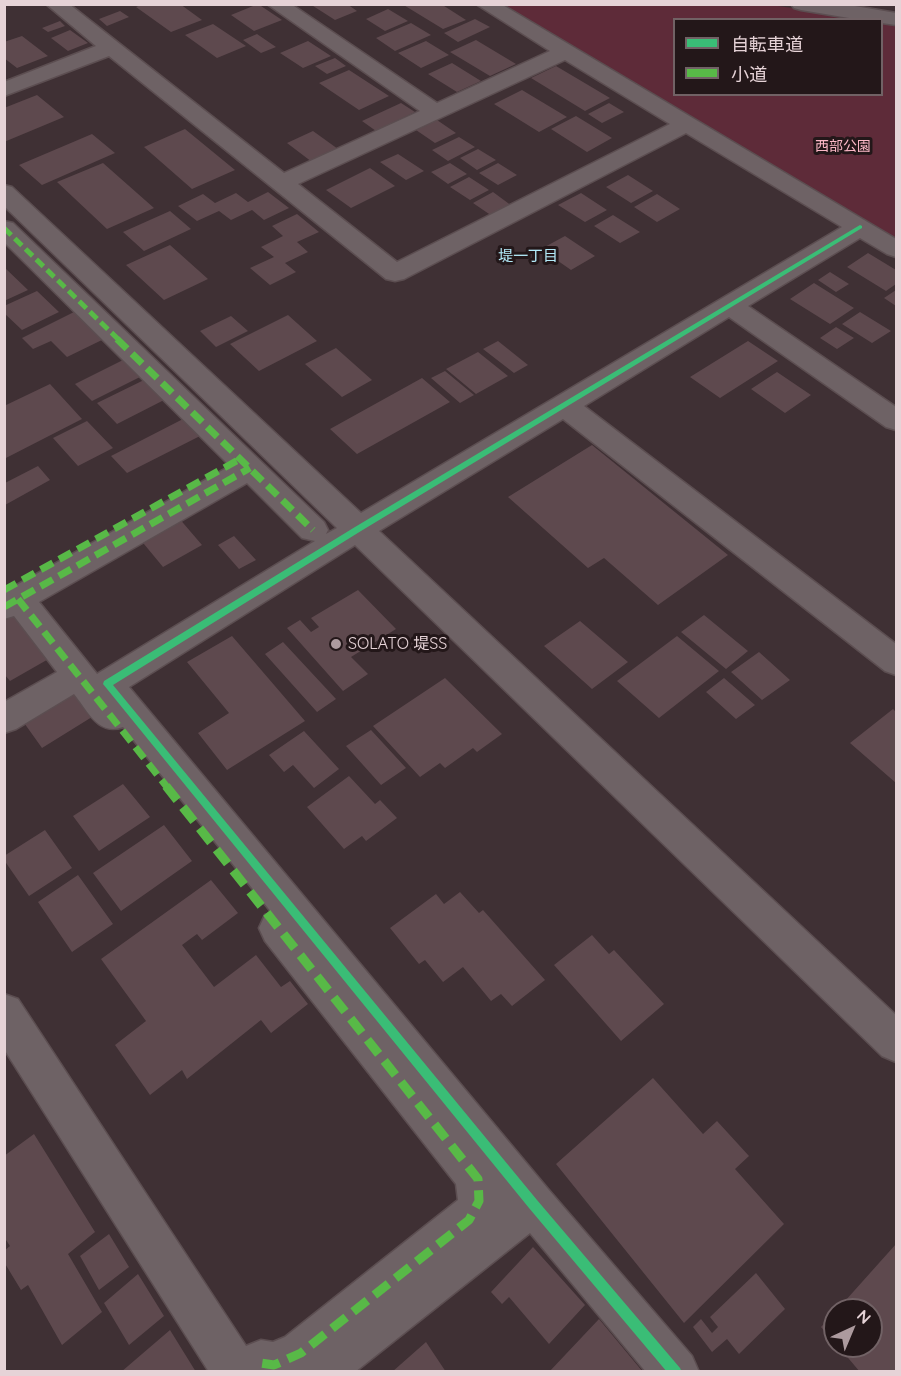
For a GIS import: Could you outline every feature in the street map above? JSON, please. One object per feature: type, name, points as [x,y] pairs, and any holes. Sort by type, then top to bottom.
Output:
[{"type":"street","points":[[57,4],[395,273],[687,124]]},
{"type":"street","points":[[277,4],[436,112]]},
{"type":"street","points":[[486,4],[897,249]]},
{"type":"street","points":[[801,4],[897,19]]},
{"type":"street","points":[[4,90],[111,48]]},
{"type":"street","points":[[281,183],[566,52]]},
{"type":"street","points":[[4,192],[897,1042]]},
{"type":"street","points":[[676,1371],[534,1204],[106,684],[358,529],[860,227]]},
{"type":"street","points":[[4,228],[313,530]]},
{"type":"street","points":[[730,306],[897,420]]},
{"type":"street","points":[[565,406],[897,662]]},
{"type":"street","points":[[4,1013],[249,1367],[274,1365],[301,1353],[469,1220],[478,1206],[480,1188],[478,1179],[9,598],[245,464]]},
{"type":"street","points":[[4,719],[64,683]]},
{"type":"street","points":[[318,1371],[534,1204]]},
{"type":"green space","name":"西部公園","points":[[501,5],[771,5],[864,18],[673,18],[673,96],[883,96],[883,21],[896,23],[896,239]]},
{"type":"building","points":[[143,4],[180,4],[202,20],[171,32],[136,7]]},
{"type":"building","points":[[258,4],[282,20],[254,31],[231,15]]},
{"type":"building","points":[[310,4],[347,4],[357,11],[335,20]]},
{"type":"building","points":[[402,4],[441,4],[466,20],[443,29]]},
{"type":"building","points":[[388,9],[408,21],[385,31],[366,19]]},
{"type":"building","points":[[120,11],[129,17],[107,26],[99,19]]},
{"type":"building","points":[[475,19],[490,27],[458,42],[444,33]]},
{"type":"building","points":[[60,21],[65,26],[48,32],[42,28]]},
{"type":"building","points":[[411,23],[431,35],[395,51],[376,38]]},
{"type":"building","points":[[213,24],[246,46],[217,58],[185,35]]},
{"type":"building","points":[[70,30],[88,43],[68,51],[51,38]]},
{"type":"building","points":[[257,34],[276,47],[261,53],[243,40]]},
{"type":"building","points":[[22,36],[48,56],[17,68],[4,58],[4,42]]},
{"type":"building","points":[[476,40],[516,64],[490,76],[450,52]]},
{"type":"building","points":[[308,41],[331,56],[303,68],[280,53]]},
{"type":"building","points":[[426,41],[449,55],[421,68],[398,53]]},
{"type":"building","points":[[335,58],[346,66],[327,74],[315,66]]},
{"type":"building","points":[[452,63],[481,81],[457,92],[428,74]]},
{"type":"building","points":[[556,66],[610,98],[585,111],[531,78]]},
{"type":"building","points":[[349,70],[389,96],[359,110],[319,83]]},
{"type":"building","points":[[522,90],[567,117],[539,132],[494,104]]},
{"type":"building","points":[[37,95],[64,117],[4,142],[4,108]]},
{"type":"building","points":[[401,103],[415,112],[376,131],[362,121]]},
{"type":"building","points":[[609,103],[624,112],[602,123],[588,114]]},
{"type":"building","points":[[576,116],[612,138],[587,152],[551,129]]},
{"type":"building","points":[[437,120],[456,133],[435,143],[416,130]]},
{"type":"building","points":[[185,129],[235,170],[192,189],[144,147]]},
{"type":"building","points":[[313,131],[338,149],[312,162],[287,143]]},
{"type":"building","points":[[92,134],[115,153],[42,185],[19,165]]},
{"type":"building","points":[[459,137],[475,147],[448,161],[432,150]]},
{"type":"building","points":[[478,149],[496,160],[477,170],[460,158]]},
{"type":"building","points":[[398,154],[424,171],[406,180],[380,162]]},
{"type":"building","points":[[103,163],[154,208],[107,229],[57,182]]},
{"type":"building","points":[[450,163],[467,174],[448,184],[431,172]]},
{"type":"building","points":[[498,163],[517,175],[498,185],[479,173]]},
{"type":"building","points":[[370,168],[395,186],[351,208],[326,190]]},
{"type":"building","points":[[628,175],[653,191],[631,203],[606,187]]},
{"type":"building","points":[[469,177],[489,190],[470,200],[450,187]]},
{"type":"building","points":[[268,192],[289,208],[264,220],[252,210],[231,220],[219,211],[197,221],[178,206],[203,194],[215,203],[236,193],[248,202]]},
{"type":"building","points":[[493,192],[512,206],[492,216],[473,203]]},
{"type":"building","points":[[581,193],[607,210],[585,222],[558,205]]},
{"type":"building","points":[[657,194],[680,209],[657,222],[634,207]]},
{"type":"building","points":[[170,211],[191,229],[144,251],[123,232]]},
{"type":"building","points":[[297,214],[319,232],[297,242],[308,252],[285,263],[296,272],[270,285],[250,268],[274,257],[261,247],[283,236],[272,226]]},
{"type":"building","points":[[613,215],[640,232],[620,243],[594,226]]},
{"type":"building","points":[[565,236],[595,256],[571,270],[541,249]]},
{"type":"building","points":[[170,245],[208,279],[164,300],[126,265]]},
{"type":"building","points":[[868,253],[896,270],[896,284],[886,291],[847,267]]},
{"type":"building","points":[[4,267],[28,290],[4,301]]},
{"type":"building","points":[[830,272],[849,284],[836,292],[818,280]]},
{"type":"building","points":[[814,283],[854,308],[830,324],[790,299]]},
{"type":"building","points":[[896,290],[896,306],[884,298]]},
{"type":"building","points":[[37,291],[59,312],[22,330],[4,313],[4,306]]},
{"type":"building","points":[[76,311],[104,339],[67,357],[51,341],[33,349],[22,338]]},
{"type":"building","points":[[860,312],[891,331],[872,343],[842,324]]},
{"type":"building","points":[[288,315],[317,341],[259,371],[230,344]]},
{"type":"building","points":[[231,316],[248,331],[216,347],[200,331]]},
{"type":"building","points":[[836,327],[854,338],[837,349],[820,338]]},
{"type":"building","points":[[498,341],[528,365],[514,373],[483,349]]},
{"type":"building","points":[[748,341],[778,361],[720,398],[690,377]]},
{"type":"building","points":[[336,348],[372,380],[342,397],[305,364]]},
{"type":"building","points":[[478,352],[508,376],[476,394],[446,369]]},
{"type":"building","points":[[123,360],[140,377],[92,401],[75,384]]},
{"type":"building","points":[[445,371],[474,395],[460,403],[431,378]]},
{"type":"building","points":[[777,372],[811,395],[785,413],[751,389]]},
{"type":"building","points":[[422,378],[450,402],[357,454],[330,429]]},
{"type":"building","points":[[146,379],[166,399],[117,424],[97,403]]},
{"type":"building","points":[[50,384],[82,419],[4,459],[4,406]]},
{"type":"building","points":[[183,419],[200,436],[127,473],[111,456]]},
{"type":"building","points":[[87,421],[113,448],[78,466],[53,438]]},
{"type":"building","points":[[592,445],[728,555],[658,605],[604,558],[588,568],[508,497]]},
{"type":"building","points":[[38,466],[50,480],[5,505],[5,483]]},
{"type":"building","points":[[178,517],[202,545],[163,567],[139,538]]},
{"type":"building","points":[[234,536],[256,560],[239,569],[218,545]]},
{"type":"building","name":"SOLATO 堤SS","points":[[358,590],[396,629],[351,657],[368,674],[343,691],[287,628],[300,620],[311,632],[319,627],[311,618]]},
{"type":"building","points":[[18,613],[52,657],[10,681],[4,674],[4,621]]},
{"type":"building","points":[[704,615],[748,651],[726,669],[681,632]]},
{"type":"building","points":[[580,621],[628,662],[592,689],[544,646]]},
{"type":"building","points":[[232,636],[305,721],[227,770],[198,733],[229,713],[187,662]]},
{"type":"building","points":[[677,636],[719,671],[659,718],[617,681]]},
{"type":"building","points":[[283,642],[336,699],[317,712],[265,654]]},
{"type":"building","points":[[759,652],[790,680],[762,700],[731,672]]},
{"type":"building","points":[[445,678],[502,734],[477,752],[473,748],[445,768],[440,763],[420,777],[373,726]]},
{"type":"building","points":[[724,678],[755,705],[736,719],[706,692]]},
{"type":"building","points":[[71,691],[92,717],[42,748],[22,720]]},
{"type":"building","points":[[893,709],[896,712],[896,783],[850,743]]},
{"type":"building","points":[[371,730],[406,768],[381,785],[346,746]]},
{"type":"building","points":[[304,731],[339,769],[314,788],[293,765],[284,772],[269,755]]},
{"type":"building","points":[[349,776],[375,804],[380,800],[397,818],[366,841],[362,836],[344,849],[307,807]]},
{"type":"building","points":[[123,784],[150,817],[99,851],[73,816]]},
{"type":"building","points":[[164,825],[192,861],[121,911],[93,873]]},
{"type":"building","points":[[45,830],[72,868],[29,896],[4,860],[4,856]]},
{"type":"building","points":[[78,875],[113,924],[72,952],[38,902]]},
{"type":"building","points":[[211,880],[238,913],[202,940],[197,934],[182,945],[214,987],[256,955],[281,987],[290,981],[308,1004],[271,1033],[261,1020],[187,1079],[182,1070],[150,1095],[115,1045],[146,1021],[101,959]]},
{"type":"building","points":[[460,892],[479,913],[483,910],[545,980],[512,1006],[501,994],[491,1001],[463,967],[443,982],[425,960],[419,964],[390,928],[436,894],[444,904]]},
{"type":"building","points":[[592,935],[609,954],[614,950],[664,1004],[621,1041],[554,965]]},
{"type":"building","points":[[653,1078],[703,1134],[717,1121],[749,1156],[735,1169],[784,1224],[684,1323],[556,1164]]},
{"type":"building","points":[[34,1134],[95,1232],[68,1254],[102,1312],[62,1345],[28,1285],[21,1290],[4,1262],[4,1251],[10,1246],[4,1237],[4,1156]]},
{"type":"building","points":[[109,1234],[129,1267],[99,1290],[80,1256]]},
{"type":"building","points":[[896,1244],[896,1372],[860,1372],[848,1358],[883,1358],[883,1298],[848,1298]]},
{"type":"building","points":[[533,1247],[585,1305],[549,1344],[509,1297],[502,1304],[491,1292]]},
{"type":"building","points":[[756,1273],[785,1309],[739,1354],[727,1339],[712,1352],[693,1327],[701,1319],[712,1333],[718,1327],[710,1317]]},
{"type":"building","points":[[138,1274],[164,1316],[129,1345],[104,1303]]},
{"type":"building","points":[[599,1319],[643,1372],[549,1372]]},
{"type":"building","points":[[170,1330],[196,1372],[121,1372]]},
{"type":"building","points":[[426,1342],[446,1372],[392,1372]]},
{"type":"marked path","points":[[4,228],[313,530]]},
{"type":"marked path","points":[[4,590],[240,459]]},
{"type":"marked path","points":[[4,607],[250,468]]},
{"type":"marked path","points":[[18,599],[478,1179],[479,1201],[469,1220],[301,1353],[274,1365],[261,1363]]},
{"type":"cycle path","points":[[676,1372],[533,1204],[107,684],[358,529],[860,227]]},
{"type":"place","name":"SOLATO 堤SS","points":[[336,644]]},
{"type":"district","name":"堤一丁目","points":[[528,256]]}]
